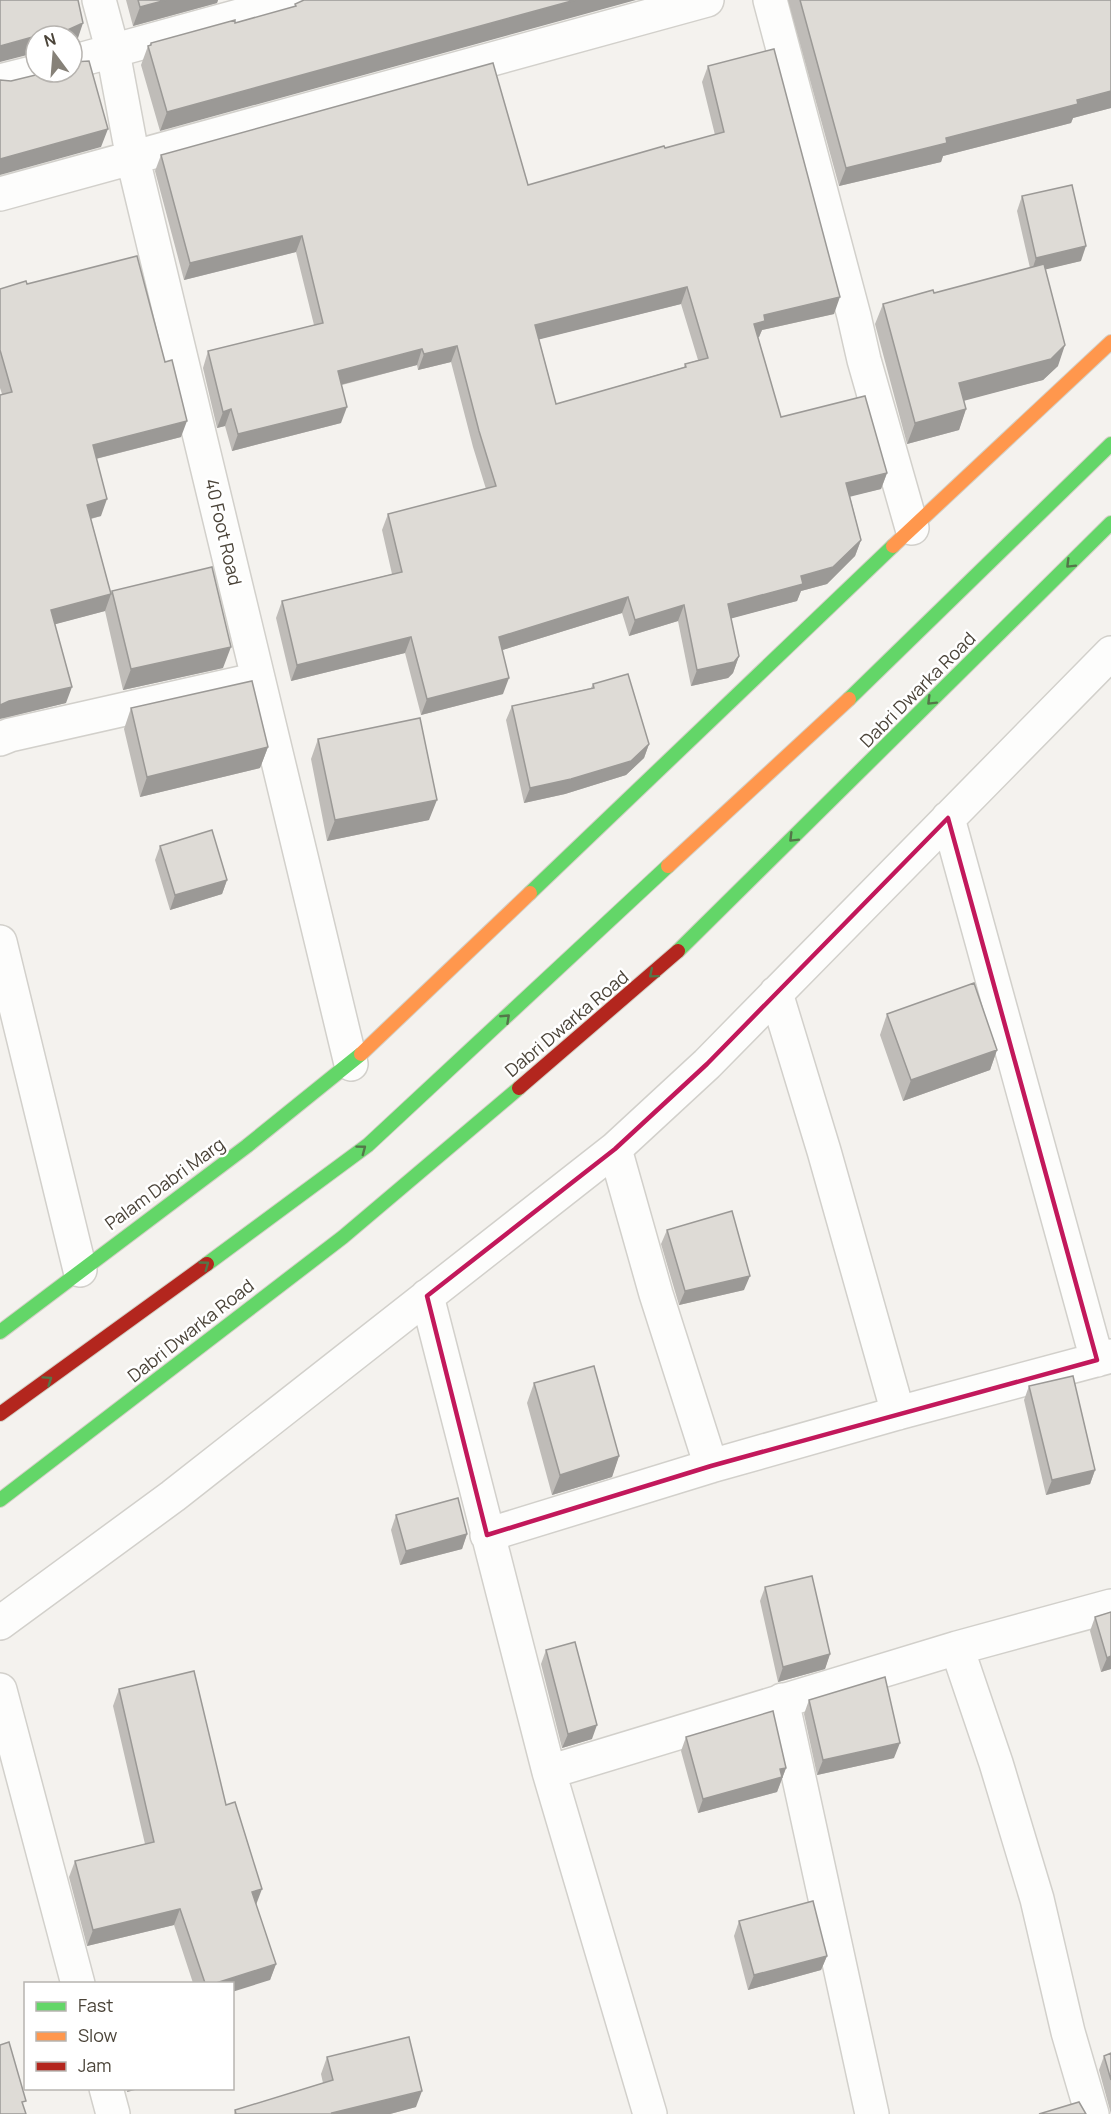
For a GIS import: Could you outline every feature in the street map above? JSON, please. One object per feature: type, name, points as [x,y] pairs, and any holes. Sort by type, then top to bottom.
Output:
[{"type":"main road","name":"Palam Dabri Marg","points":[[0,1332],[247,1146],[351,1064],[912,528],[1111,342]]},
{"type":"main road","points":[[0,1414],[368,1145],[892,659],[1111,444]]},
{"type":"main road","name":"Dabri Dwarka Road","points":[[0,1500],[343,1237],[666,963],[1111,522]]},
{"type":"street","name":"40 Foot Road","points":[[99,0],[113,52],[133,159],[351,1064]]},
{"type":"street","points":[[84,59],[297,0]]},
{"type":"street","points":[[0,194],[707,0]]},
{"type":"street","points":[[770,0],[864,360],[912,528]]},
{"type":"street","points":[[0,81],[24,75]]},
{"type":"street","points":[[0,1623],[174,1496],[615,1149],[707,1064],[948,818],[1109,663]]},
{"type":"street","points":[[0,739],[258,679]]},
{"type":"street","points":[[487,1535],[711,1466],[897,1413],[1104,1358],[948,818]]},
{"type":"street","points":[[0,942],[80,1270]]},
{"type":"street","points":[[776,993],[824,1151],[897,1413]]},
{"type":"street","points":[[615,1149],[656,1294],[711,1466]]},
{"type":"street","points":[[427,1296],[549,1772],[650,2114]]},
{"type":"street","points":[[549,1772],[957,1648],[1111,1606]]},
{"type":"street","points":[[957,1648],[1038,1899],[1068,2032],[1092,2114]]},
{"type":"street","points":[[0,1690],[78,1982]]},
{"type":"street","points":[[782,1700],[873,2114]]},
{"type":"street","points":[[107,2090],[113,2114]]},
{"type":"highlighted area","points":[[948,818],[1097,1360],[711,1466],[487,1535],[427,1296],[615,1149],[707,1064]]},
{"type":"building","points":[[0,0],[78,0],[83,23],[24,24],[24,39],[0,46]]},
{"type":"building","points":[[138,0],[166,0],[140,7]]},
{"type":"building","points":[[304,0],[575,0],[167,112],[148,46],[151,43],[296,6],[295,4]]},
{"type":"building","points":[[800,0],[1111,0],[1111,91],[1077,100],[1078,104],[946,138],[947,143],[846,168]]},
{"type":"building","points":[[774,49],[840,297],[764,315],[765,321],[754,324],[781,417],[865,396],[887,473],[846,483],[861,540],[833,567],[801,576],[803,584],[728,604],[739,656],[734,662],[697,670],[684,605],[635,620],[628,597],[499,637],[509,678],[427,699],[411,637],[297,665],[282,601],[402,572],[388,514],[496,486],[457,346],[424,354],[422,349],[338,371],[347,407],[238,434],[231,409],[223,412],[208,351],[323,323],[302,236],[190,263],[161,155],[493,63],[528,185],[664,146],[665,148],[724,132],[708,66]],"holes":[[[687,287],[708,358],[685,364],[686,367],[556,404],[535,325]]]},
{"type":"building","points":[[84,61],[89,61],[108,129],[0,159],[0,80],[11,81],[24,78],[24,84],[84,84]]},
{"type":"building","points":[[1072,185],[1086,246],[1036,258],[1022,196]]},
{"type":"building","points":[[137,256],[165,362],[172,360],[187,421],[93,445],[107,499],[87,505],[111,594],[51,610],[72,687],[0,705],[0,395],[12,392],[0,350],[0,289]]},
{"type":"building","points":[[1044,264],[1065,345],[1051,359],[959,383],[966,409],[915,423],[883,304]]},
{"type":"building","points":[[212,567],[231,647],[131,669],[112,591]]},
{"type":"building","points":[[628,674],[649,744],[631,761],[571,779],[530,788],[512,706],[594,688],[593,684]]},
{"type":"building","points":[[252,681],[268,747],[147,777],[131,708]]},
{"type":"building","points":[[420,718],[437,800],[335,820],[318,739]]},
{"type":"building","points":[[212,830],[227,880],[175,895],[160,846]]},
{"type":"building","points":[[974,983],[997,1050],[911,1080],[887,1014]]},
{"type":"building","points":[[732,1211],[750,1276],[685,1291],[667,1230]]},
{"type":"building","points":[[594,1366],[619,1456],[560,1475],[534,1383]]},
{"type":"building","points":[[1073,1376],[1095,1470],[1052,1480],[1029,1386]]},
{"type":"building","points":[[458,1498],[467,1534],[406,1551],[396,1515]]},
{"type":"building","points":[[812,1576],[830,1654],[783,1667],[765,1587]]},
{"type":"building","points":[[1111,1612],[1111,1656],[1107,1658],[1095,1617]]},
{"type":"building","points":[[575,1642],[597,1725],[568,1734],[546,1650]]},
{"type":"building","points":[[194,1671],[226,1805],[235,1802],[262,1889],[252,1892],[276,1964],[219,1982],[205,1982],[180,1909],[93,1930],[75,1861],[154,1842],[119,1689]]},
{"type":"building","points":[[885,1677],[900,1743],[823,1760],[809,1700]]},
{"type":"building","points":[[773,1711],[786,1768],[780,1769],[782,1777],[703,1799],[686,1737]]},
{"type":"building","points":[[813,1901],[827,1956],[754,1975],[739,1921]]},
{"type":"building","points":[[409,2037],[422,2091],[333,2114],[236,2114],[235,2110],[333,2080],[327,2057]]},
{"type":"building","points":[[9,2042],[26,2101],[22,2102],[26,2114],[0,2114],[0,2045]]},
{"type":"building","points":[[1111,2053],[1111,2080],[1104,2056]]},
{"type":"building","points":[[1079,2102],[1086,2114],[1039,2114]]},
{"type":"traffic: fast","points":[[849,699],[1111,444]]},
{"type":"traffic: fast","points":[[678,951],[1111,523]]},
{"type":"traffic: fast","points":[[530,893],[893,546]]},
{"type":"traffic: fast","points":[[207,1264],[368,1145],[668,866]]},
{"type":"traffic: fast","points":[[0,1332],[247,1146],[361,1054]]},
{"type":"traffic: fast","points":[[0,1500],[343,1237],[519,1088]]},
{"type":"traffic: slow","points":[[893,546],[1111,342]]},
{"type":"traffic: slow","points":[[668,866],[849,699]]},
{"type":"traffic: slow","points":[[361,1054],[530,893]]},
{"type":"traffic: jam","points":[[519,1088],[678,951]]},
{"type":"traffic: jam","points":[[0,1414],[207,1264]]}]
